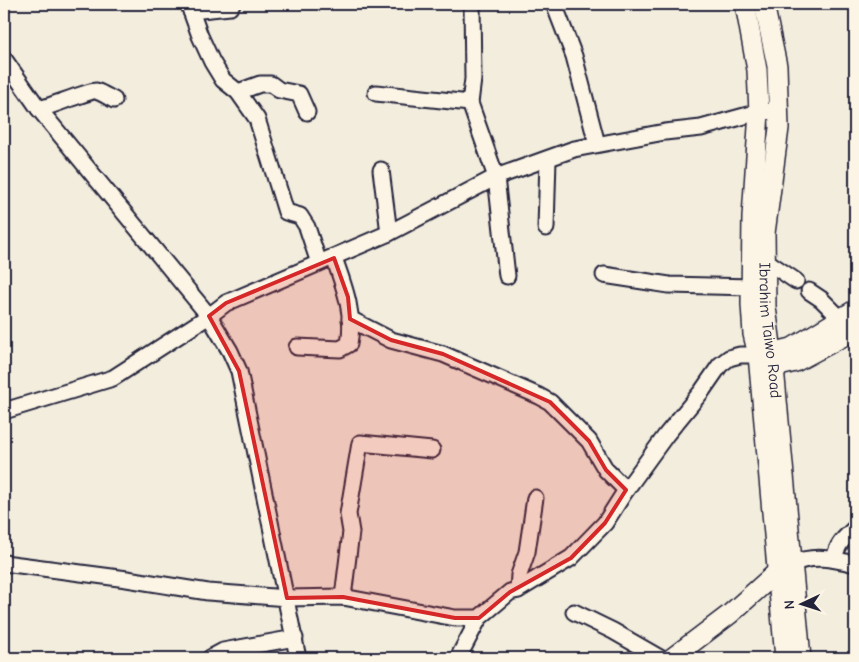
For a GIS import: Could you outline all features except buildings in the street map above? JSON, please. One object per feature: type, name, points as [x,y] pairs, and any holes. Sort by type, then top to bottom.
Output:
[{"type":"main road","name":"Ibrahim Taiwo Road","points":[[744,4],[757,70],[759,112],[752,217],[753,334],[766,361],[776,399],[785,577],[785,658]]},
{"type":"main road","name":"Ibrahim Taiwo Road","points":[[764,4],[777,66],[779,111],[779,128],[765,233],[768,331],[766,361],[785,577],[801,658]]},
{"type":"main road","points":[[766,307],[773,330],[778,336],[795,344],[804,342]]},
{"type":"main road","points":[[766,361],[852,317]]},
{"type":"main road","points":[[776,399],[784,374],[795,362],[852,317]]},
{"type":"main road","points":[[766,361],[795,362]]},
{"type":"main road","points":[[672,658],[730,614],[785,577]]},
{"type":"street","points":[[232,4],[230,7],[191,8],[200,36],[212,62],[223,80],[238,92],[257,119],[286,212],[300,216],[307,227],[319,263]]},
{"type":"street","points":[[472,4],[473,79],[470,103],[496,177],[507,276]]},
{"type":"street","points":[[554,4],[574,56],[597,144]]},
{"type":"street","points":[[4,59],[40,109],[209,316],[230,351],[239,371],[298,658]]},
{"type":"street","points":[[238,92],[260,84],[271,84],[279,90],[298,94],[307,112]]},
{"type":"street","points":[[40,109],[94,90],[114,100]]},
{"type":"street","points":[[376,93],[470,103]]},
{"type":"street","points":[[4,411],[113,378],[226,303],[389,233],[496,177],[574,149],[665,132],[701,128],[759,112],[779,111]]},
{"type":"street","points":[[546,228],[548,159]]},
{"type":"street","points":[[381,170],[389,233]]},
{"type":"street","points":[[297,347],[340,348],[349,344],[351,333],[348,298],[334,258]]},
{"type":"street","points":[[765,260],[796,281]]},
{"type":"street","points":[[604,275],[669,285],[752,287]]},
{"type":"street","points":[[809,291],[852,317]]},
{"type":"street","points":[[350,320],[391,340],[443,354],[550,402],[589,441],[606,470],[626,490]]},
{"type":"street","points":[[458,658],[479,618],[510,592],[518,590],[571,558],[605,523],[626,490],[666,435],[702,391],[720,365],[729,358],[740,355],[766,361]]},
{"type":"street","points":[[343,597],[350,532],[348,514],[360,443],[432,450]]},
{"type":"street","points":[[518,590],[519,574],[527,552],[535,498]]},
{"type":"street","points":[[834,559],[838,547],[844,538],[855,528]]},
{"type":"street","points":[[785,577],[807,559],[817,557],[855,564]]},
{"type":"street","points":[[4,563],[127,578],[208,592],[287,598],[343,597],[455,618],[479,618]]},
{"type":"street","points":[[574,612],[613,631],[660,658]]},
{"type":"street","points":[[210,658],[223,651],[294,638]]},
{"type":"highlighted area","points":[[334,258],[348,297],[350,319],[391,340],[443,354],[550,402],[589,441],[606,470],[626,490],[605,523],[571,558],[510,592],[479,618],[455,618],[343,597],[287,598],[239,371],[209,316],[226,303]]}]
